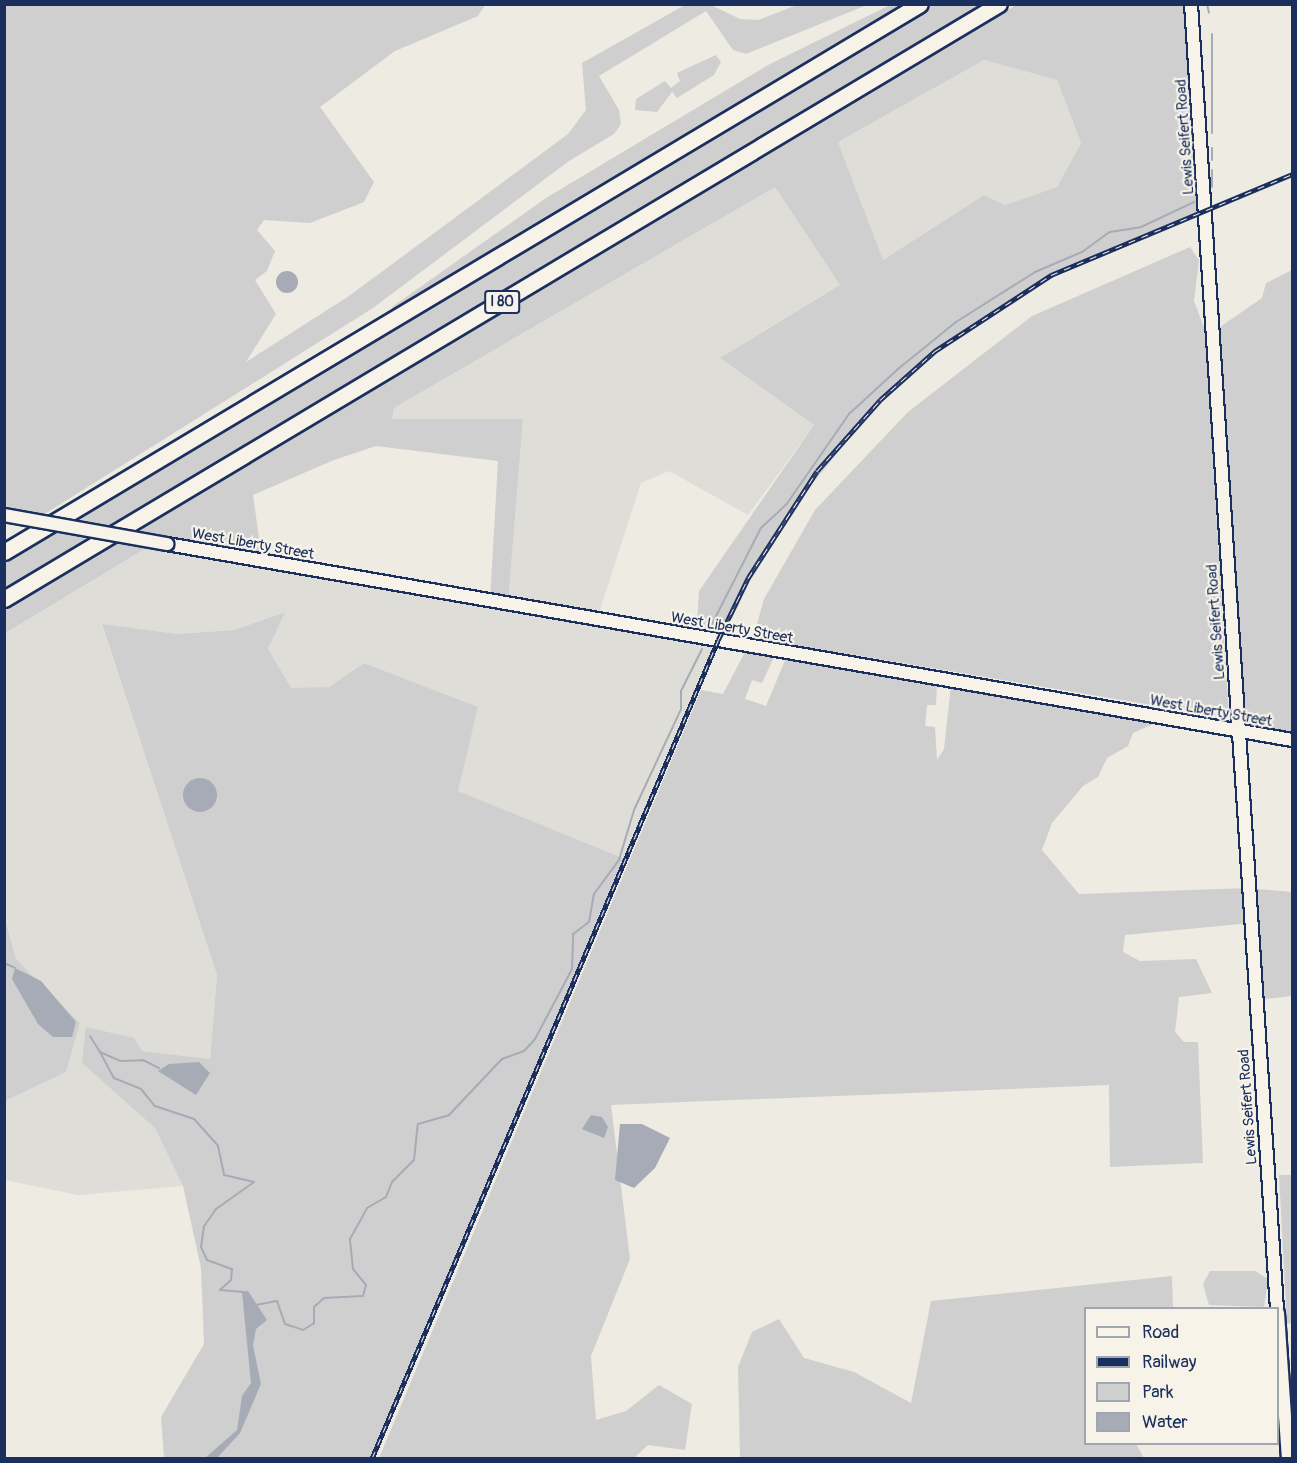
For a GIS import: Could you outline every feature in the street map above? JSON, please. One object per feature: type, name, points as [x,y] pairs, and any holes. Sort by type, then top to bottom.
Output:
[{"type":"highway","name":"I 80","points":[[4,552],[920,4]]},
{"type":"highway","name":"I 80","points":[[4,599],[999,4]]},
{"type":"street","name":"Lewis Seifert Road","points":[[1191,4],[1277,1307]]},
{"type":"street","name":"West Liberty Street","points":[[4,515],[1293,740]]},
{"type":"street","points":[[1279,1328],[1288,1458]]},
{"type":"shaded area","points":[[984,60],[1057,80],[1081,143],[1057,187],[1005,205],[984,195],[883,260],[838,142]]},
{"type":"shaded area","points":[[775,187],[840,285],[720,358],[814,425],[748,515],[669,471],[641,483],[597,619],[718,640],[625,859],[457,791],[478,707],[364,663],[329,687],[291,689],[268,649],[284,612],[234,630],[177,634],[102,625],[217,975],[210,1059],[142,1051],[82,1063],[155,1127],[183,1186],[78,1195],[5,1180],[5,1101],[66,1072],[80,1023],[16,959],[5,913],[4,633],[148,547],[508,604],[523,420],[391,419],[394,408]]},
{"type":"green space","points":[[4,5],[485,5],[478,16],[395,51],[320,107],[374,182],[364,202],[310,223],[264,220],[257,230],[275,251],[267,271],[255,280],[276,314],[246,362],[349,296],[568,134],[586,110],[582,63],[685,5],[711,5],[740,19],[758,20],[797,5],[867,5],[746,54],[733,50],[706,11],[599,76],[619,110],[621,124],[614,134],[569,161],[373,308],[43,515],[5,509]]},
{"type":"green space","points":[[890,5],[907,5],[395,311],[392,307],[546,198],[770,64]]},
{"type":"green space","points":[[933,5],[989,5],[115,528],[71,520]]},
{"type":"green space","points":[[1016,5],[1191,5],[1204,210],[1051,275],[935,351],[880,400],[780,524],[718,640],[696,637],[699,591],[814,425],[720,358],[840,285],[775,187],[394,408],[392,419],[523,419],[508,604],[490,601],[498,461],[376,446],[334,460],[253,495],[261,552],[135,531]],"holes":[[[984,60],[1057,80],[1081,143],[1057,187],[1005,205],[984,195],[883,260],[838,142]]]},
{"type":"green space","points":[[716,55],[721,62],[714,75],[677,98],[672,92],[657,112],[635,110],[636,99],[665,81],[671,88],[680,81],[677,73]]},
{"type":"green space","points":[[1190,247],[1199,260],[1194,301],[1205,330],[1229,718],[753,638],[764,599],[815,510],[908,412],[1032,316]]},
{"type":"green space","points":[[1292,270],[1292,740],[1238,731],[1217,329],[1262,298],[1266,283]]},
{"type":"green space","points":[[55,531],[95,538],[5,592],[5,560]]},
{"type":"green space","points":[[117,542],[148,547],[5,633],[5,609]]},
{"type":"green space","points":[[285,612],[268,649],[291,688],[329,687],[364,663],[478,707],[458,791],[625,859],[372,1458],[164,1458],[161,1417],[204,1344],[201,1268],[183,1186],[155,1128],[82,1063],[86,1027],[134,1038],[142,1051],[210,1059],[217,975],[102,624],[177,634],[234,630]]},
{"type":"green space","points":[[745,652],[774,657],[762,683],[752,680],[745,699],[766,706],[786,658],[937,685],[936,705],[927,705],[925,726],[935,727],[937,760],[944,749],[951,686],[1158,722],[1133,733],[1128,746],[1107,758],[1098,777],[1083,786],[1052,823],[1042,850],[1079,894],[1248,888],[1292,892],[1292,996],[1256,1000],[1251,923],[1125,935],[1123,952],[1140,961],[1196,959],[1212,993],[1179,997],[1175,1032],[1184,1042],[1198,1042],[1203,1163],[1110,1167],[1109,1085],[611,1105],[630,1259],[591,1356],[596,1420],[626,1411],[659,1385],[692,1404],[685,1450],[648,1445],[634,1458],[379,1458],[701,690],[723,694]]},
{"type":"green space","points":[[4,913],[16,959],[80,1023],[66,1072],[5,1101]]},
{"type":"green space","points":[[1279,1175],[1292,1175],[1292,1323],[1287,1324]]},
{"type":"green space","points":[[1210,1271],[1255,1271],[1268,1279],[1264,1307],[1209,1305],[1203,1284]]},
{"type":"green space","points":[[1172,1276],[1173,1307],[1084,1307],[1084,1445],[1137,1445],[1144,1458],[740,1458],[738,1367],[752,1332],[779,1319],[804,1358],[854,1372],[911,1403],[931,1301]]},
{"type":"water","points":[[287,271],[295,274],[298,282],[295,290],[287,293],[279,290],[276,282],[279,274]]},
{"type":"water","points":[[200,778],[212,783],[217,795],[212,807],[200,812],[188,807],[183,795],[188,783]]},
{"type":"water","points":[[15,968],[41,981],[76,1022],[72,1037],[53,1037],[38,1024],[12,979]]},
{"type":"water","points":[[199,1062],[210,1073],[196,1095],[158,1071],[169,1064]]},
{"type":"water","points":[[591,1115],[602,1117],[608,1127],[604,1138],[582,1129]]},
{"type":"water","points":[[620,1124],[642,1124],[670,1138],[655,1168],[634,1188],[615,1180]]},
{"type":"water","points":[[248,1291],[267,1320],[256,1329],[253,1345],[261,1384],[240,1433],[217,1458],[205,1458],[237,1430],[242,1396],[251,1383],[242,1292]]},
{"type":"waterway","points":[[1207,4],[1209,13]]},
{"type":"waterway","points":[[1212,34],[1212,133]]},
{"type":"waterway","points":[[1212,148],[1212,160]]},
{"type":"waterway","points":[[1212,170],[1212,187]]},
{"type":"waterway","points":[[711,626],[761,528],[786,505],[849,414],[898,369],[956,322],[1035,272],[1082,252],[1110,232],[1141,227],[1194,202]]},
{"type":"waterway","points":[[256,1305],[277,1301],[285,1324],[303,1330],[314,1323],[314,1307],[324,1298],[363,1296],[366,1285],[353,1269],[350,1239],[367,1208],[386,1197],[392,1182],[414,1160],[418,1124],[449,1115],[502,1059],[524,1051],[535,1039],[572,969],[573,934],[589,922],[594,894],[619,860],[634,810],[681,709],[681,691],[702,649]]},
{"type":"waterway","points":[[4,963],[15,968]]},
{"type":"waterway","points":[[90,1036],[100,1052],[120,1061],[143,1060],[159,1068]]},
{"type":"waterway","points":[[100,1052],[114,1078],[141,1089],[155,1106],[194,1119],[218,1146],[224,1175],[254,1182],[216,1209],[204,1226],[201,1247],[207,1260],[232,1269],[231,1280],[220,1290],[244,1292]]},
{"type":"railway","points":[[372,1458],[718,640],[748,578],[817,471],[880,400],[935,351],[1051,275],[1292,174]]}]
